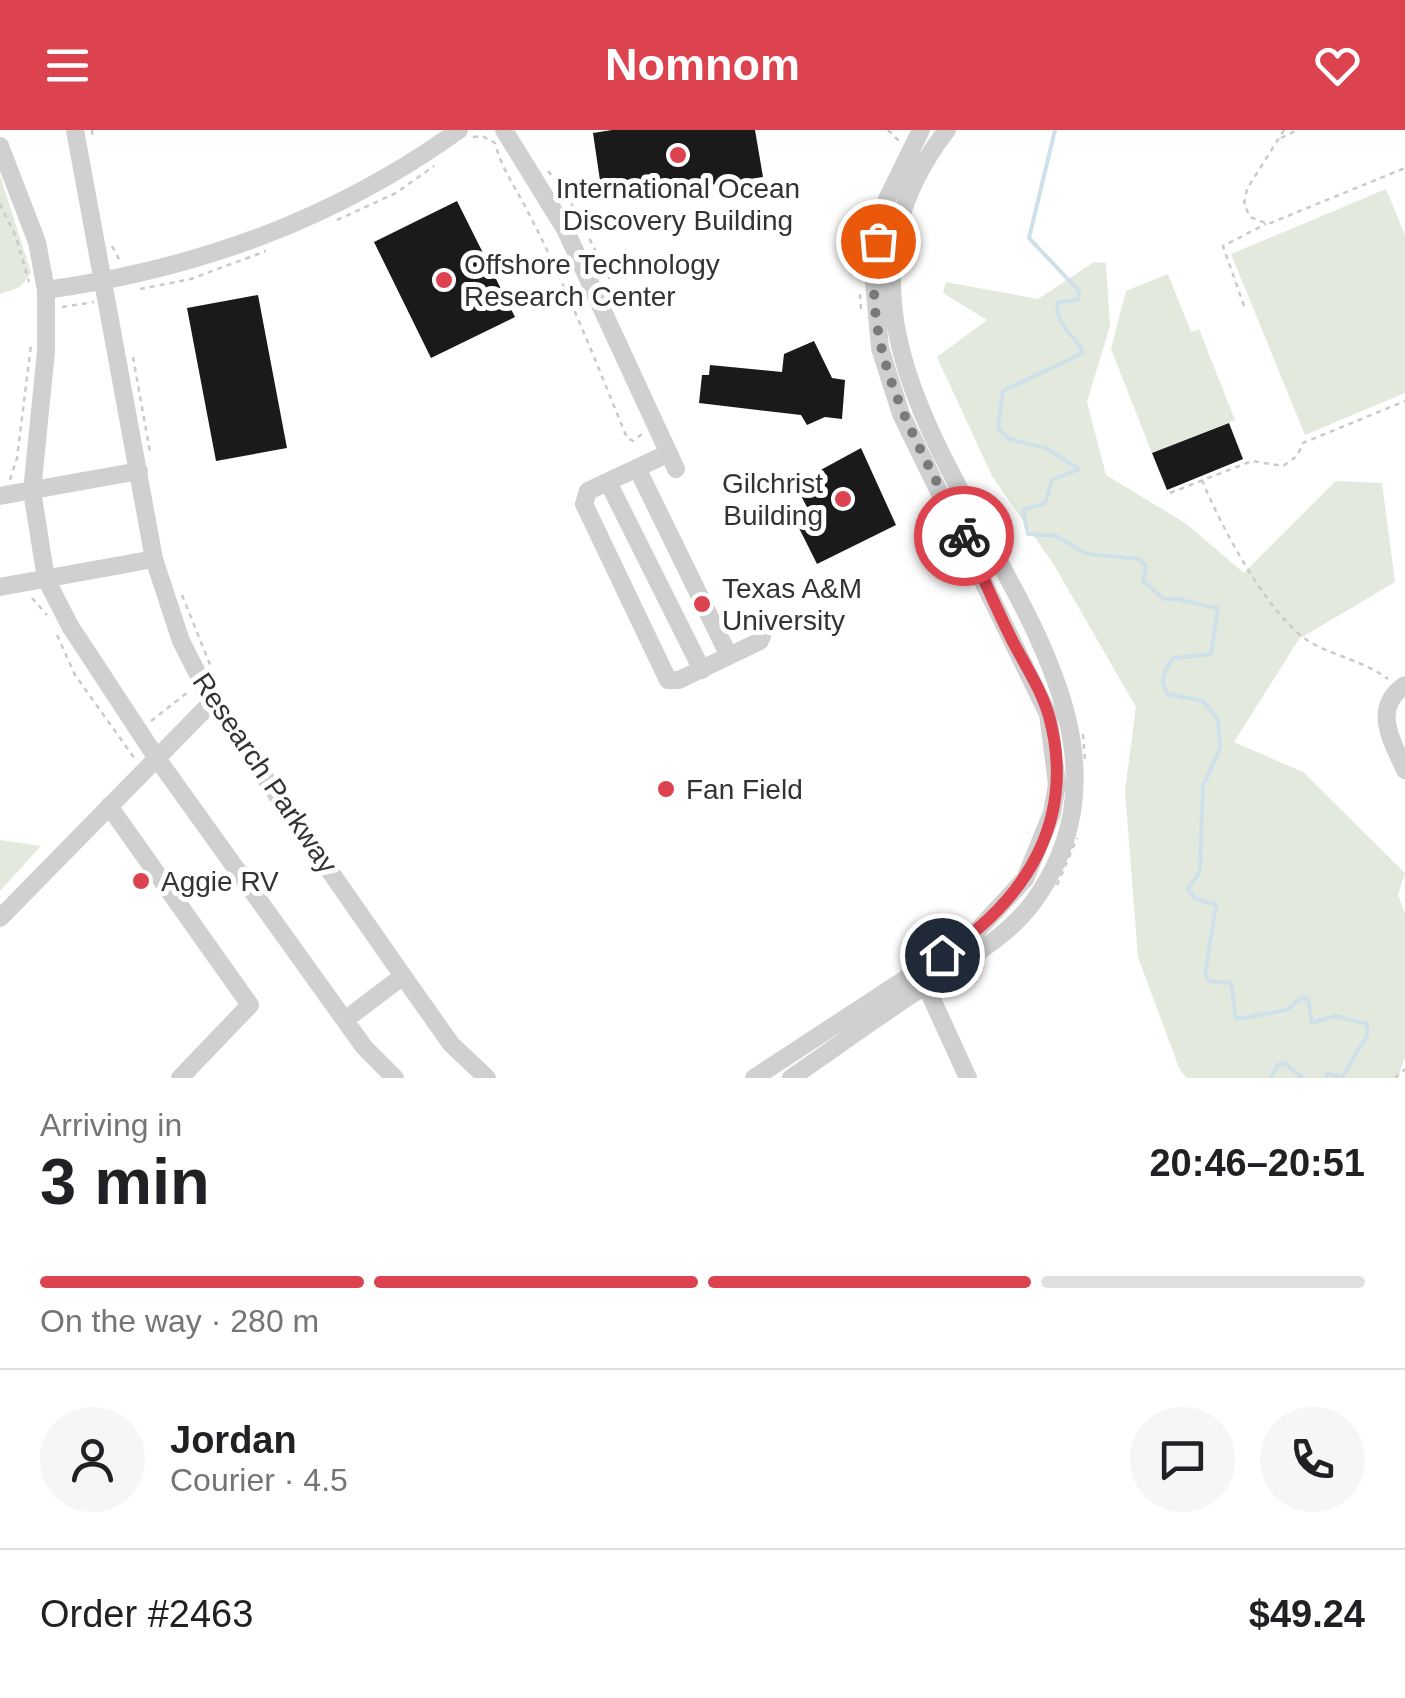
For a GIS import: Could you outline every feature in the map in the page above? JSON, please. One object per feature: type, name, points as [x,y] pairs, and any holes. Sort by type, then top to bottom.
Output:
[{"type":"street","name":"Research Parkway","points":[[75,130],[145,470],[154,559],[181,641],[212,702],[403,976],[451,1044],[487,1078]]},
{"type":"street","points":[[504,130],[565,229],[673,461],[637,468],[588,492],[588,515],[668,680],[679,680],[702,670],[760,642],[762,636]]},
{"type":"street","points":[[754,1078],[926,984],[1025,879],[1046,831],[1057,784],[1055,750],[1042,699],[901,414],[873,271],[887,200],[916,132],[941,138],[915,179],[893,249],[886,336],[1062,692],[1074,751],[1074,790],[1051,874],[1032,904],[993,942],[790,1078]]},
{"type":"street","points":[[41,297],[108,290],[126,276],[254,243],[360,194],[464,134]]},
{"type":"street","points":[[0,146],[38,242],[41,297],[32,490],[46,579],[70,626],[156,758],[345,1020],[395,1078]]},
{"type":"street","points":[[637,468],[729,656]]},
{"type":"street","points":[[2,490],[32,490],[145,470]]},
{"type":"street","points":[[608,482],[702,670]]},
{"type":"street","points":[[952,514],[971,507]]},
{"type":"street","points":[[0,587],[154,559]]},
{"type":"street","points":[[1402,686],[1385,719],[1405,770]]},
{"type":"street","points":[[0,918],[212,702]]},
{"type":"street","points":[[109,806],[250,1005],[180,1078]]},
{"type":"street","points":[[345,1020],[403,976]]},
{"type":"street","points":[[926,984],[932,1005],[968,1078]]},
{"type":"street","points":[[926,984],[941,1001],[980,1078]]},
{"type":"path","points":[[92,130],[93,145]]},
{"type":"path","points":[[888,130],[901,143],[916,132]]},
{"type":"path","points":[[1268,224],[1250,217],[1244,204],[1247,190],[1284,130]]},
{"type":"path","points":[[1280,139],[1298,130]]},
{"type":"path","points":[[464,134],[482,136],[495,143],[502,170],[527,210],[570,299],[627,438],[633,441],[656,424]]},
{"type":"path","points":[[325,225],[383,200],[435,165]]},
{"type":"path","points":[[1244,306],[1223,246],[1405,168]]},
{"type":"path","points":[[0,204],[41,297],[108,290]]},
{"type":"path","points":[[110,244],[130,290],[226,268],[271,249]]},
{"type":"path","points":[[860,288],[861,313]]},
{"type":"path","points":[[2,490],[17,458],[30,345]]},
{"type":"path","points":[[131,351],[149,430],[145,470]]},
{"type":"path","points":[[1170,494],[1252,461],[1282,466],[1296,456],[1303,443],[1405,401]]},
{"type":"path","points":[[1202,480],[1225,534],[1301,635],[1313,644],[1369,665],[1402,686]]},
{"type":"path","points":[[123,742],[214,675],[180,591]]},
{"type":"path","points":[[1080,722],[1086,768]]},
{"type":"path","points":[[1054,891],[1081,826]]},
{"type":"path","points":[[1394,1078],[1405,1069]]},
{"type":"shaded area","points":[[0,175],[31,273],[20,287],[0,294]]},
{"type":"shaded area","points":[[1386,189],[1405,235],[1405,393],[1305,435],[1231,254]]},
{"type":"shaded area","points":[[1094,262],[1106,263],[1110,326],[1087,402],[1106,475],[1185,523],[1244,573],[1336,481],[1382,483],[1395,582],[1299,639],[1234,742],[1303,772],[1405,873],[1398,895],[1405,913],[1405,1057],[1398,1078],[1186,1078],[1179,1068],[1138,957],[1125,791],[1136,707],[1054,565],[992,476],[937,357],[987,320],[943,293],[946,282],[1038,299]]},
{"type":"shaded area","points":[[1168,274],[1191,332],[1199,329],[1235,420],[1152,453],[1111,349],[1126,291]]},
{"type":"shaded area","points":[[0,840],[41,846],[0,891]]},
{"type":"building","name":"International Ocean Discovery Building","points":[[755,130],[763,177],[603,201],[593,133]]},
{"type":"building","name":"Offshore Technology Research Center","points":[[457,201],[515,317],[431,358],[374,242]]},
{"type":"building","points":[[258,295],[287,448],[216,461],[187,308]]},
{"type":"building","points":[[814,341],[832,378],[845,380],[842,419],[825,417],[807,425],[801,415],[699,403],[702,375],[709,375],[710,365],[782,372],[784,354]]},
{"type":"building","points":[[1229,423],[1243,459],[1167,490],[1152,453]]},
{"type":"building","name":"Gilchrist Building","points":[[861,448],[896,525],[817,564],[796,522],[811,515],[795,484]]},
{"type":"waterway","points":[[1055,130],[1029,238],[1079,291],[1078,300],[1058,302],[1058,311],[1062,324],[1083,353],[1003,391],[998,428],[1009,439],[1046,448],[1079,469],[1052,480],[1045,503],[1023,510],[1028,534],[1056,536],[1087,554],[1140,559],[1146,567],[1143,581],[1164,599],[1218,608],[1211,654],[1174,658],[1163,680],[1168,694],[1203,701],[1218,720],[1220,748],[1203,786],[1200,871],[1188,889],[1194,898],[1216,905],[1205,975],[1209,981],[1231,983],[1236,1019],[1287,1010],[1301,998],[1308,999],[1312,1023],[1335,1016],[1367,1024],[1367,1036],[1342,1077],[1327,1074],[1326,1078]]},
{"type":"waterway","points":[[1271,1078],[1278,1065],[1285,1063],[1302,1078]]},
{"type":"way so far","points":[[878,241],[873,271],[874,312],[888,380],[901,414],[964,536]]},
{"type":"place","name":"International Ocean Discovery Building","points":[[678,155]]},
{"type":"place","name":"Offshore Technology Research Center","points":[[444,280]]},
{"type":"place","name":"Gilchrist Building","points":[[843,499]]},
{"type":"place","name":"Texas A&M University","points":[[702,604]]},
{"type":"place","name":"Fan Field","points":[[666,789]]},
{"type":"place","name":"Aggie RV","points":[[141,881]]},
{"type":"route","points":[[942,955],[1002,909],[1025,879],[1052,814],[1057,784],[1048,714],[964,536]]}]
